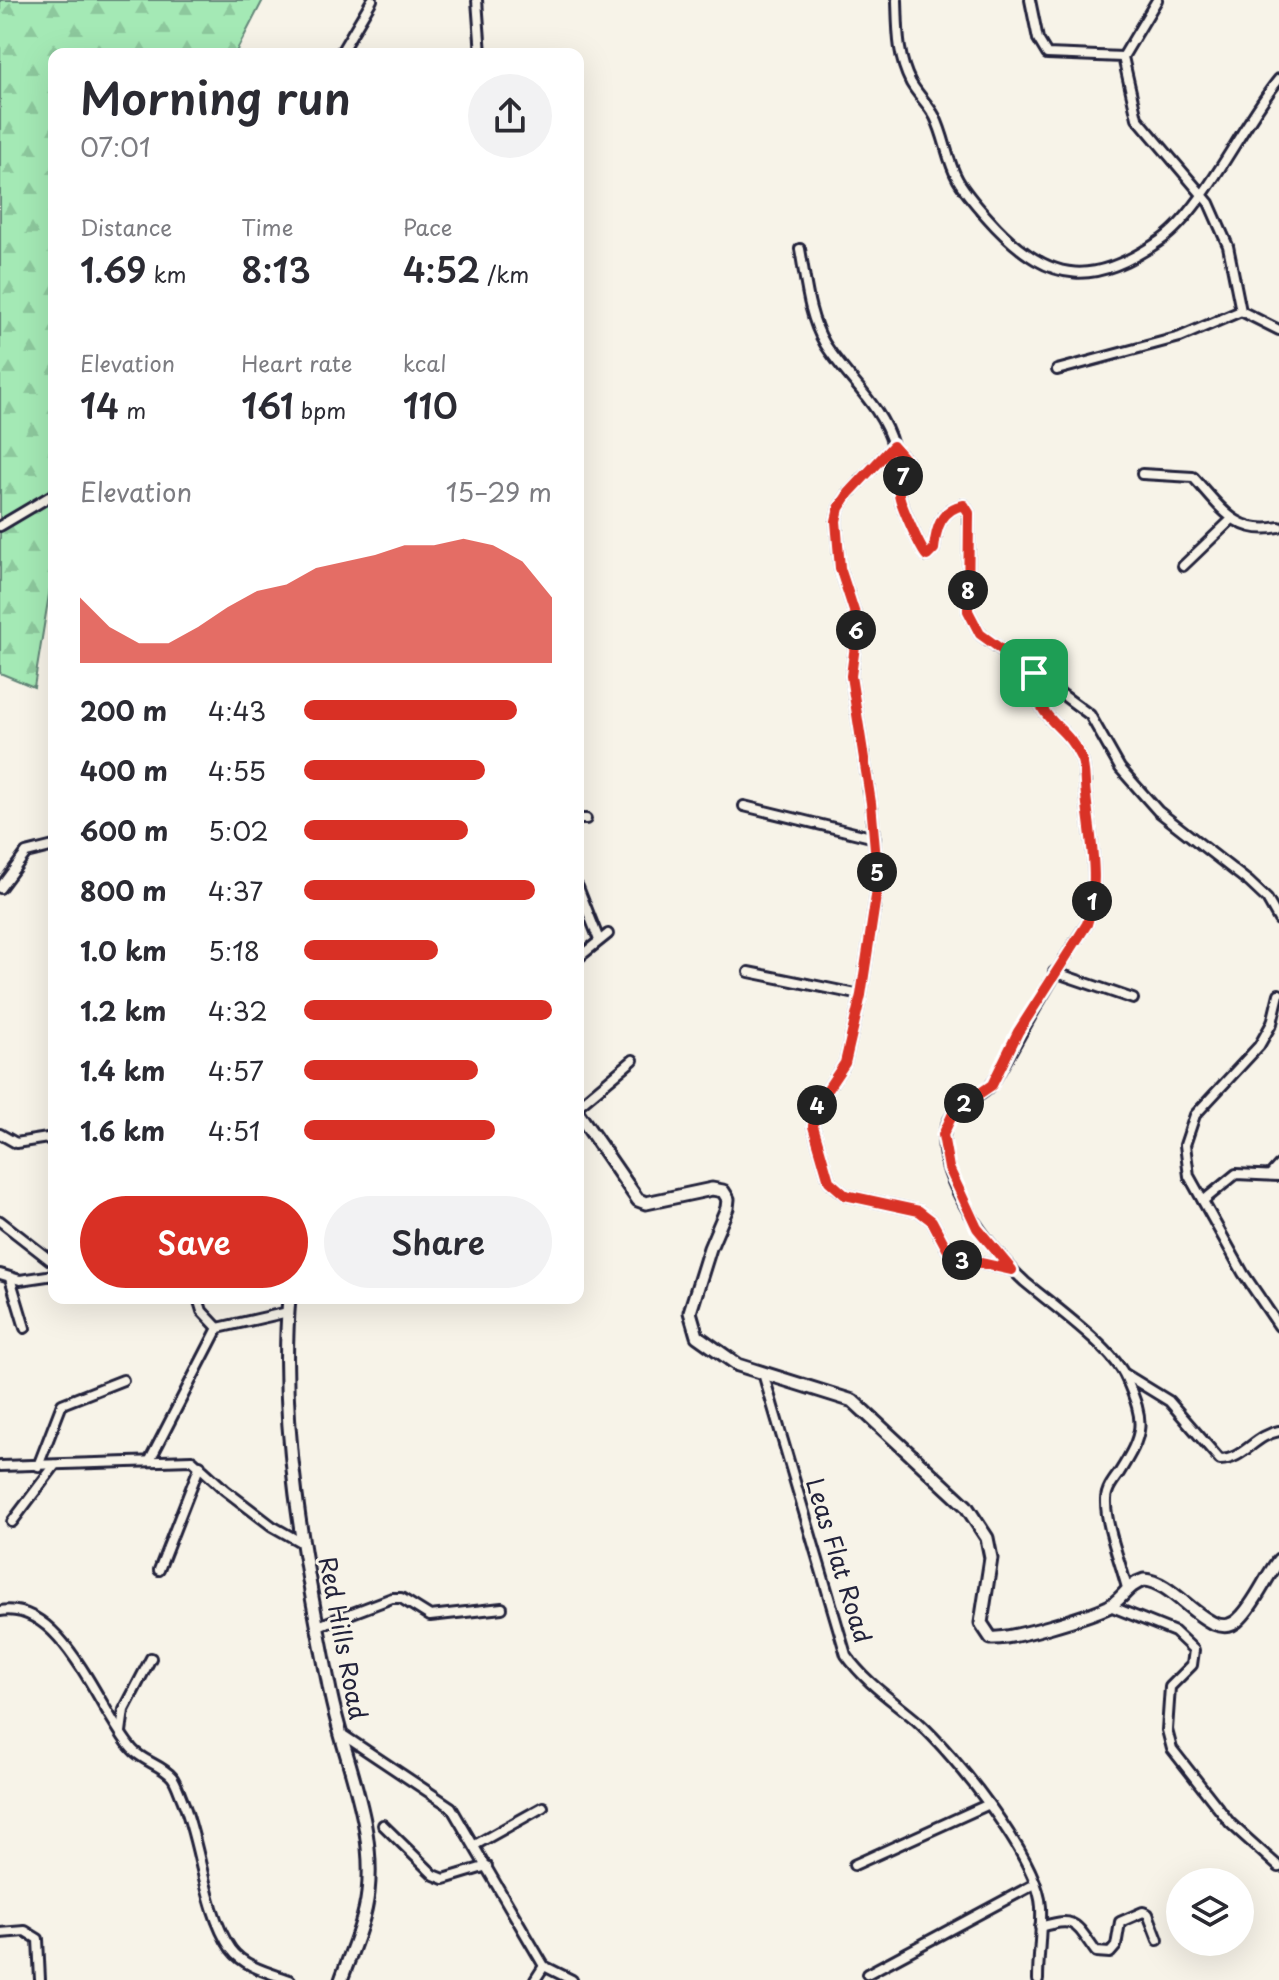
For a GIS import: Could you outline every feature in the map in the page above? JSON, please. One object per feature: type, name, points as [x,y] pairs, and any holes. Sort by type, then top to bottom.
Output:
[{"type":"main road","points":[[584,1122],[638,1200],[646,1203],[712,1189],[723,1191],[728,1199],[727,1208],[692,1298],[692,1327],[703,1341],[738,1365],[853,1401],[966,1506],[987,1538],[991,1558],[981,1623],[991,1638],[1023,1634],[1110,1606],[1136,1582],[1151,1581],[1181,1597],[1205,1620],[1223,1627],[1231,1626],[1242,1617],[1279,1560]]},
{"type":"main road","name":"Red Hills Road","points":[[289,1304],[287,1353],[295,1484],[318,1626],[340,1732],[361,1802],[369,1867],[368,1895],[341,1980]]},
{"type":"street","points":[[344,48],[372,0]]},
{"type":"street","points":[[477,0],[481,48]]},
{"type":"street","points":[[897,0],[900,58],[912,84],[935,117],[958,180],[980,210],[1023,255],[1053,270],[1076,274],[1097,272],[1163,239],[1201,194],[1258,104],[1279,79]]},
{"type":"street","points":[[1030,0],[1038,39],[1047,54],[1123,57]]},
{"type":"street","points":[[1157,0],[1123,57],[1137,118],[1209,203],[1228,246],[1241,311]]},
{"type":"street","points":[[800,249],[812,315],[823,340],[874,406],[889,429],[893,446],[907,462],[899,496],[918,537],[919,548],[927,556],[934,549],[936,531],[945,514],[953,507],[964,505],[969,513],[968,611],[980,634],[1090,715],[1120,768],[1158,811],[1249,882],[1267,899],[1279,920]]},
{"type":"street","points":[[1057,370],[1180,337],[1241,311],[1279,330]]},
{"type":"street","points":[[893,446],[849,493],[839,508],[836,521],[840,568],[855,614],[856,638],[851,676],[875,838],[876,910],[845,1063],[815,1108],[816,1145],[829,1181],[845,1195],[863,1201],[904,1205],[919,1211],[932,1221],[947,1249],[958,1258],[1012,1270]]},
{"type":"street","points":[[1142,474],[1193,477],[1232,519],[1258,531],[1279,527]]},
{"type":"street","points":[[0,526],[48,498]]},
{"type":"street","points":[[1183,566],[1232,519]]},
{"type":"street","points":[[1034,673],[1035,696],[1041,709],[1082,760],[1093,863],[1092,908],[1087,924],[1054,972],[992,1085],[954,1111],[943,1135],[949,1168],[977,1228],[1012,1270],[1086,1333],[1125,1374],[1169,1401],[1220,1460],[1236,1458],[1257,1439],[1279,1431]]},
{"type":"street","points":[[744,806],[875,838]]},
{"type":"street","points":[[0,888],[26,853],[48,848]]},
{"type":"street","points":[[584,902],[599,940]]},
{"type":"street","points":[[584,953],[608,934]]},
{"type":"street","points":[[749,972],[861,995]]},
{"type":"street","points":[[1054,972],[1133,999]]},
{"type":"street","points":[[1279,994],[1272,1023],[1259,1046],[1195,1115],[1187,1130],[1185,1162],[1243,1273],[1279,1326]]},
{"type":"street","points":[[584,1101],[633,1060]]},
{"type":"street","points":[[0,1134],[16,1143],[48,1138]]},
{"type":"street","points":[[1203,1201],[1236,1174],[1274,1176],[1279,1165]]},
{"type":"street","points":[[0,1221],[48,1258]]},
{"type":"street","points":[[0,1274],[10,1278],[48,1277]]},
{"type":"street","points":[[10,1278],[25,1328]]},
{"type":"street","points":[[200,1304],[202,1311],[218,1328]]},
{"type":"street","points":[[150,1460],[218,1328],[288,1312]]},
{"type":"street","name":"Leas Flat Road","points":[[763,1373],[846,1655],[865,1681],[916,1721],[950,1755],[1024,1857],[1041,1905],[1038,1980]]},
{"type":"street","points":[[1125,1374],[1139,1416],[1139,1438],[1109,1487],[1105,1502],[1127,1588]]},
{"type":"street","points":[[38,1466],[62,1404],[123,1380]]},
{"type":"street","points":[[0,1466],[192,1460],[272,1526],[304,1544]]},
{"type":"street","points":[[12,1522],[55,1465]]},
{"type":"street","points":[[159,1570],[200,1465]]},
{"type":"street","points":[[318,1626],[392,1598],[401,1598],[430,1616],[502,1608]]},
{"type":"street","points":[[1110,1606],[1175,1632],[1194,1650],[1192,1665],[1170,1687],[1167,1730],[1172,1749],[1230,1823],[1279,1867]]},
{"type":"street","points":[[0,1611],[24,1610],[43,1622],[83,1669],[134,1751],[172,1776],[231,1949],[253,1966],[290,1980]]},
{"type":"street","points":[[120,1733],[124,1710],[151,1658]]},
{"type":"street","points":[[340,1732],[451,1807],[544,1966],[572,1980]]},
{"type":"street","points":[[854,1865],[987,1805]]},
{"type":"street","points":[[475,1845],[543,1807]]},
{"type":"street","points":[[383,1825],[434,1875],[444,1879],[487,1866]]},
{"type":"street","points":[[867,1974],[1035,1884]]},
{"type":"street","points":[[1040,1927],[1070,1921],[1076,1923],[1096,1952],[1110,1953],[1116,1946],[1120,1922],[1143,1912],[1148,1914],[1158,1940]]},
{"type":"street","points":[[0,1933],[25,1931],[38,1939],[40,1980]]},
{"type":"street","points":[[535,1980],[544,1966]]},
{"type":"green space","points":[[0,0],[263,0],[238,48],[48,48],[48,601],[34,687],[0,673]]},
{"type":"route","points":[[893,446],[907,462],[899,496],[918,537],[919,548],[927,556],[934,549],[936,531],[945,514],[953,507],[964,505],[969,513],[968,611],[980,634],[1034,673],[1035,696],[1041,709],[1082,760],[1093,863],[1092,908],[1087,924],[1018,1032],[992,1085],[954,1111],[943,1135],[949,1168],[977,1228],[1012,1270],[958,1258],[947,1249],[932,1221],[919,1211],[904,1205],[863,1201],[845,1195],[829,1181],[816,1145],[813,1126],[815,1108],[845,1063],[861,995],[878,883],[871,803],[851,676],[856,638],[855,614],[840,568],[836,521],[839,508],[849,493],[893,446]]}]
